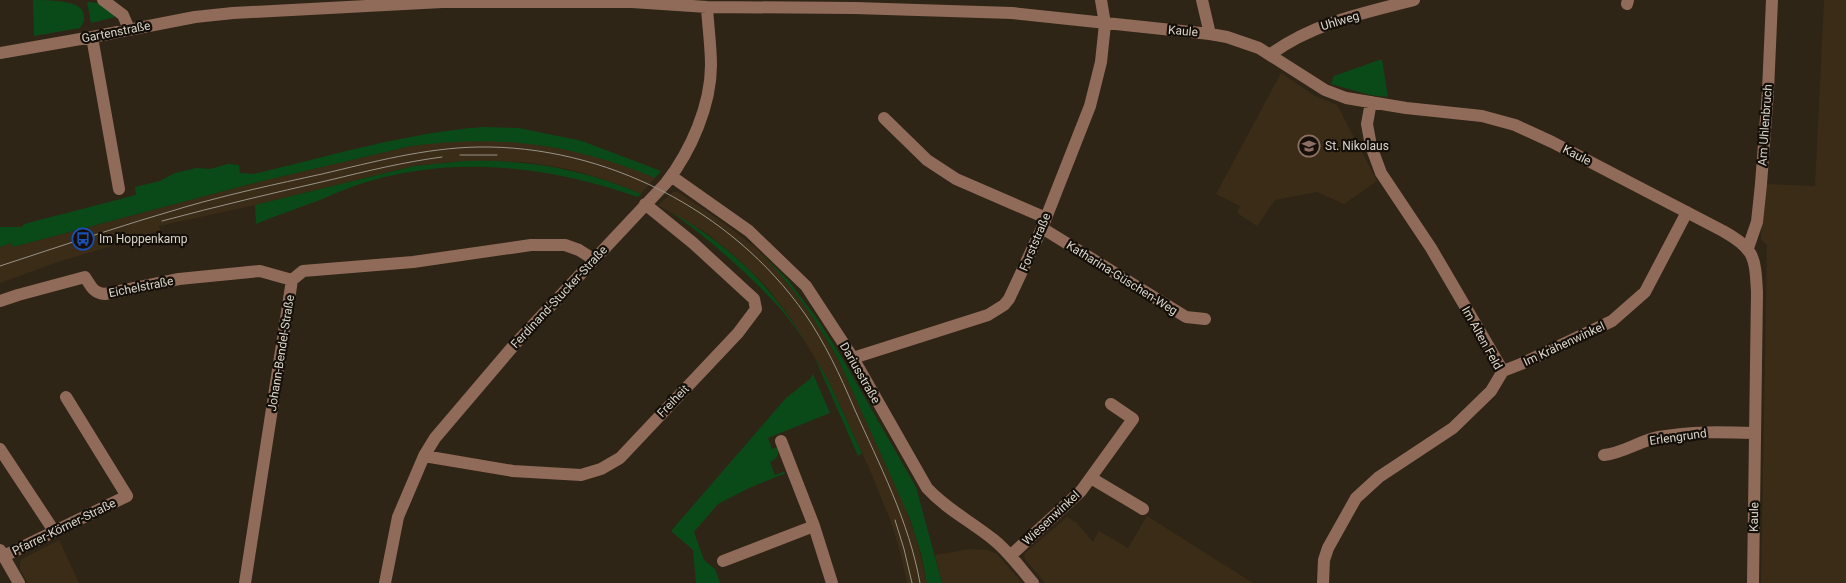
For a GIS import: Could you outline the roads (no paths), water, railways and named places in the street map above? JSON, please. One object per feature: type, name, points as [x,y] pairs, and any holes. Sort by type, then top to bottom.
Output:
[{"type":"street","points":[[103,0],[124,15],[129,29]]},
{"type":"street","name":"Forststraße","points":[[853,358],[988,315],[1004,305],[1013,292],[1044,223],[1090,106],[1101,62],[1105,24],[1101,0]]},
{"type":"street","points":[[1202,0],[1210,34]]},
{"type":"street","name":"Uhlweg","points":[[1271,54],[1288,42],[1311,30],[1414,0]]},
{"type":"street","name":"Am Uhlenbruch","points":[[1748,248],[1757,222],[1761,184],[1772,0]]},
{"type":"street","name":"Kaule","points":[[233,13],[442,2],[632,2],[707,7],[771,3],[1012,13],[1210,34],[1246,43],[1271,54],[1325,90],[1346,98],[1482,116],[1515,125],[1552,142],[1737,239],[1748,248],[1753,257],[1756,292],[1753,583]]},
{"type":"street","name":"Ferdinand-Stucker-Straße","points":[[385,583],[398,517],[424,456],[435,438],[472,393],[671,176],[687,153],[698,127],[711,67],[707,7]]},
{"type":"street","name":"Gartenstraße","points":[[0,53],[195,17],[233,13]]},
{"type":"street","points":[[92,37],[119,189]]},
{"type":"street","name":"Im Alten Feld","points":[[1323,583],[1324,560],[1328,548],[1356,498],[1379,477],[1453,428],[1491,390],[1503,371],[1432,248],[1381,173],[1371,146],[1367,124],[1371,102]]},
{"type":"street","name":"Katharina-Güschen-Weg","points":[[884,118],[927,160],[956,179],[1044,223],[1186,317],[1205,319]]},
{"type":"street","name":"Dariusstraße","points":[[671,176],[749,231],[806,286],[853,358],[927,488],[937,499],[996,542],[1033,583]]},
{"type":"street","name":"Freiheit","points":[[424,456],[513,471],[582,475],[601,469],[620,458],[738,332],[756,309],[754,299],[694,243],[645,204]]},
{"type":"street","name":"Im Krähenwinkel","points":[[1503,371],[1612,321],[1645,292],[1687,212]]},
{"type":"street","name":"Johann-Bendel-Straße","points":[[245,583],[292,280],[303,271],[413,262],[531,245],[565,245],[579,250],[593,259]]},
{"type":"street","name":"Eichelstraße","points":[[0,302],[85,277],[97,294],[179,279],[260,271],[292,280]]},
{"type":"street","name":"Pfarrer-Körner-Straße","points":[[2,553],[54,531],[127,496],[66,396]]},
{"type":"street","name":"Wiesenwinkel","points":[[1010,556],[1066,506],[1091,478],[1133,419],[1111,404]]},
{"type":"street","name":"Erlengrund","points":[[1604,455],[1617,453],[1634,444],[1658,437],[1700,432],[1755,433]]},
{"type":"street","points":[[781,441],[814,526],[832,583]]},
{"type":"street","points":[[0,449],[54,531]]},
{"type":"street","points":[[1091,478],[1143,509]]},
{"type":"street","points":[[723,561],[751,544],[814,526]]},
{"type":"street","points":[[2,553],[19,583]]},
{"type":"tram line","points":[[0,266],[202,202],[399,156],[438,150],[478,147],[526,149],[572,158],[618,172],[662,191],[703,215],[741,244],[775,277],[805,314],[838,371],[892,493],[909,537],[920,583]]},
{"type":"tram line","points":[[460,155],[497,155]]},
{"type":"tram line","points":[[162,221],[372,170],[442,157]]},
{"type":"tram line","points":[[895,520],[912,583]]},
{"type":"place","name":"St. Nikolaus","points":[[1309,146]]},
{"type":"place","name":"Im Hoppenkamp","points":[[83,239]]}]
